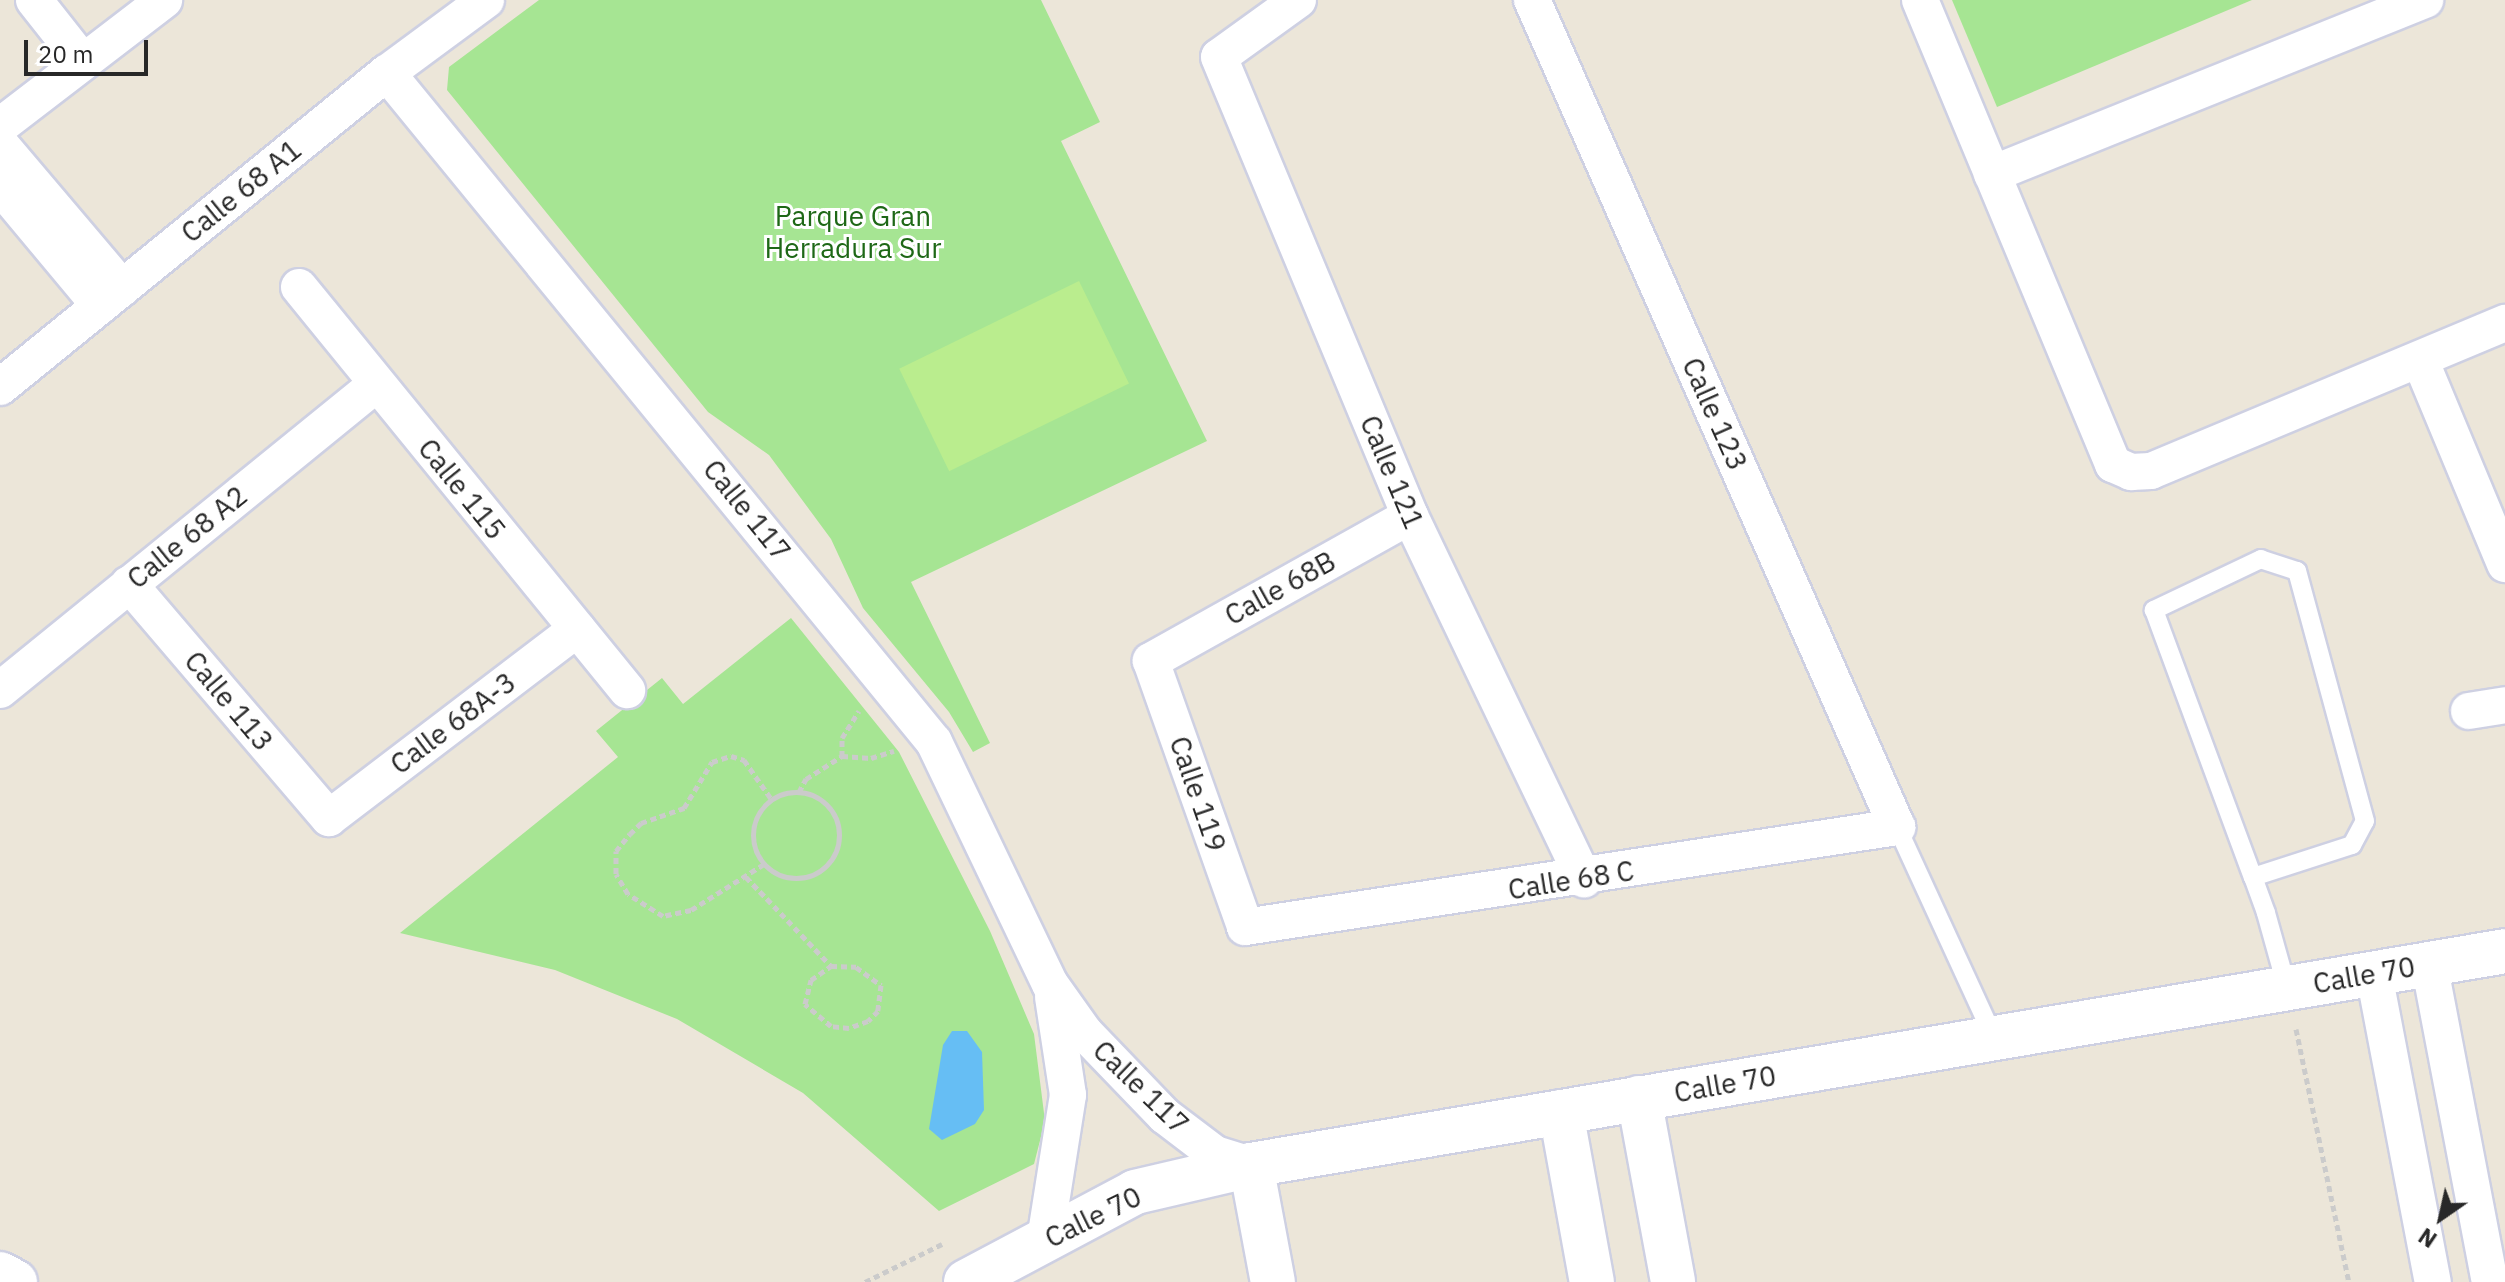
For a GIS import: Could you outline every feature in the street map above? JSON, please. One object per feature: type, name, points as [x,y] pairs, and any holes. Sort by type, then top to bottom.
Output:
[{"type":"street","points":[[34,0],[83,62]]},
{"type":"street","points":[[0,126],[164,0]]},
{"type":"street","name":"Calle 68 A1","points":[[0,387],[387,73],[486,0]]},
{"type":"street","name":"Calle 121","points":[[1298,0],[1219,57],[1410,516],[1584,879]]},
{"type":"street","name":"Calle 123","points":[[1532,0],[1897,827]]},
{"type":"street","points":[[1920,0],[2113,464],[2131,472],[2151,471],[2421,362],[2505,323]]},
{"type":"street","points":[[1992,174],[2425,0]]},
{"type":"street","name":"Calle 117","points":[[387,73],[928,735],[1050,984],[1104,1054],[1165,1116],[1215,1154],[1251,1165]]},
{"type":"street","points":[[0,144],[111,297]]},
{"type":"street","points":[[0,186],[111,297]]},
{"type":"street","name":"Calle 115","points":[[299,287],[627,690]]},
{"type":"street","points":[[2421,362],[2505,564]]},
{"type":"street","name":"Calle 68 A2","points":[[6,671],[129,584],[376,384]]},
{"type":"street","name":"Calle 68B","points":[[1151,661],[1410,516]]},
{"type":"street","name":"Calle 113","points":[[129,584],[329,818]]},
{"type":"street","name":"Calle 68A-3","points":[[329,818],[577,629]]},
{"type":"street","name":"Calle 119","points":[[1151,661],[1245,927]]},
{"type":"street","points":[[2469,711],[2505,705]]},
{"type":"street","name":"Calle 68 C","points":[[1245,927],[1584,879],[1897,827]]},
{"type":"street","name":"Calle 70","points":[[970,1281],[1135,1192],[1251,1165],[2505,951]]},
{"type":"street","points":[[2429,963],[2490,1282]]},
{"type":"street","points":[[2374,974],[2433,1282]]},
{"type":"street","name":"Calle 117","points":[[1045,1240],[1068,1095],[1050,984]]},
{"type":"street","points":[[1639,1098],[1673,1282]]},
{"type":"street","points":[[1561,1112],[1592,1282]]},
{"type":"street","points":[[1251,1165],[1273,1282]]},
{"type":"street","points":[[0,1274],[15,1282]]},
{"type":"lane","points":[[2253,877],[2352,845],[2365,821],[2297,571],[2261,559],[2154,610],[2253,877],[2287,988]]},
{"type":"lane","points":[[1897,827],[1994,1038]]},
{"type":"path","points":[[842,756],[849,720],[887,684]]},
{"type":"path","points":[[799,792],[806,779],[842,756],[885,756],[928,735]]},
{"type":"path","points":[[764,864],[746,877],[721,887],[691,910],[663,916],[628,894],[616,874],[616,851],[641,823],[684,808],[712,762],[731,756],[744,760],[772,800]]},
{"type":"path","points":[[799,792],[829,806],[840,837],[836,854],[826,867],[794,878],[764,864],[753,833],[757,816],[772,800],[799,792]]},
{"type":"path","points":[[746,877],[831,966],[856,967],[881,985],[878,1011],[868,1021],[849,1028],[831,1026],[805,1004],[811,980],[831,966]]},
{"type":"path","points":[[2287,988],[2349,1282]]},
{"type":"path","points":[[865,1282],[945,1243]]},
{"type":"green space","name":"Parque Gran Herradura Sur","points":[[539,0],[1041,0],[1100,122],[1061,141],[1207,441],[911,582],[990,743],[973,752],[949,712],[863,608],[831,539],[769,455],[708,412],[447,90],[449,67]]},
{"type":"green space","points":[[1952,0],[2252,0],[1997,107]]},
{"type":"green space","points":[[1079,281],[1129,383],[949,471],[899,369]]},
{"type":"green space","points":[[791,618],[899,752],[990,931],[1034,1034],[1045,1121],[1034,1164],[939,1211],[803,1093],[677,1019],[555,970],[400,933],[618,757],[596,731],[662,678],[683,704]]},
{"type":"water","points":[[952,1031],[967,1031],[982,1052],[984,1110],[975,1124],[942,1140],[929,1129],[943,1045]]}]
